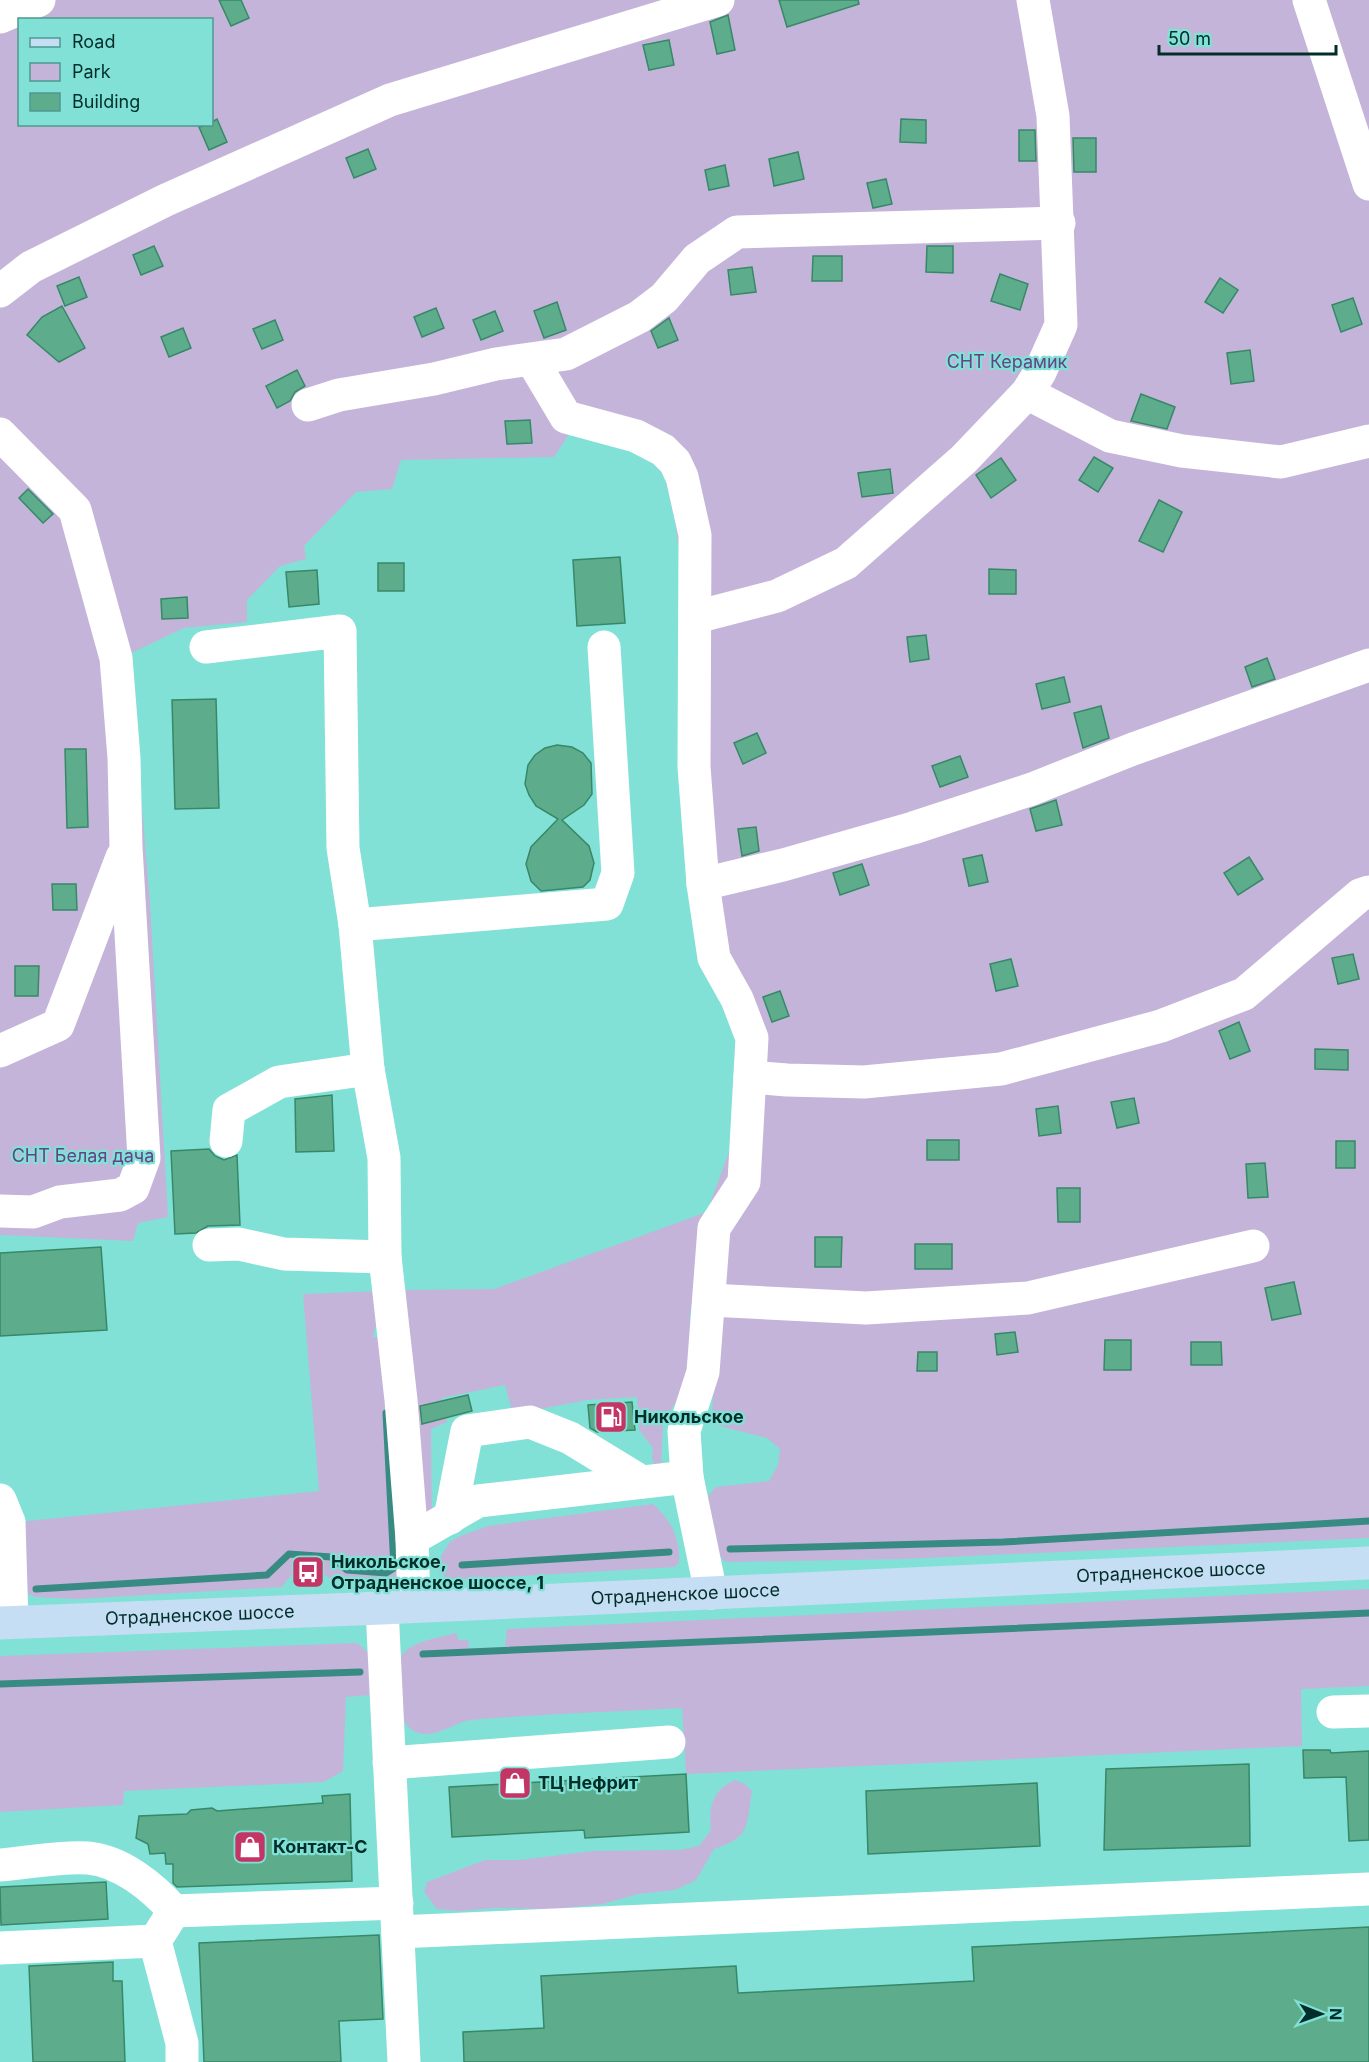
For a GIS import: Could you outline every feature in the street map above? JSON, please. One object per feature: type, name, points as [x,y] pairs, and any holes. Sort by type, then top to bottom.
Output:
[{"type":"main road","name":"Отрадненское шоссе","points":[[6,1622],[382,1608],[1369,1563]]},
{"type":"street","points":[[0,17],[39,0]]},
{"type":"street","points":[[0,291],[31,267],[166,200],[390,100],[718,0]]},
{"type":"street","points":[[696,617],[777,596],[846,562],[964,459],[1027,393],[1040,372],[1061,325],[1059,223],[1053,116],[1033,0]]},
{"type":"street","points":[[1309,0],[1369,184]]},
{"type":"street","points":[[308,405],[339,395],[434,379],[496,364],[566,354],[639,317],[664,298],[697,258],[737,232],[1059,223]]},
{"type":"street","points":[[532,360],[566,417],[636,436],[663,450],[675,462],[682,477],[695,535],[694,767],[703,884],[714,958],[737,999],[752,1038],[744,1182],[714,1228],[703,1372],[684,1431],[687,1477],[711,1593]]},
{"type":"street","points":[[1027,393],[1110,436],[1182,451],[1281,462],[1369,441]]},
{"type":"street","points":[[0,434],[75,510],[116,658],[124,758],[126,847],[144,1158],[133,1188],[120,1195],[60,1202],[33,1212],[0,1211]]},
{"type":"street","points":[[206,647],[340,631],[343,848],[355,925],[368,1069],[384,1158],[385,1257],[412,1539],[414,1606]]},
{"type":"street","points":[[355,925],[607,904],[618,873],[604,647]]},
{"type":"street","points":[[703,884],[783,865],[891,834],[1021,792],[1166,736],[1369,665]]},
{"type":"street","points":[[0,1050],[58,1025],[126,847]]},
{"type":"street","points":[[750,1077],[864,1082],[1001,1069],[1161,1026],[1244,994],[1360,895],[1369,892]]},
{"type":"street","points":[[226,1141],[229,1110],[279,1082],[368,1069]]},
{"type":"street","points":[[209,1245],[239,1244],[284,1254],[385,1257]]},
{"type":"street","points":[[709,1300],[866,1308],[1028,1298],[1253,1246]]},
{"type":"street","points":[[450,1518],[467,1431],[530,1422],[570,1438],[642,1482]]},
{"type":"street","points":[[412,1539],[478,1501],[687,1477]]},
{"type":"street","points":[[0,1500],[9,1522],[6,1622]]},
{"type":"street","points":[[382,1608],[404,2062]]},
{"type":"street","points":[[1333,1712],[1369,1711]]},
{"type":"street","points":[[390,1763],[669,1742]]},
{"type":"street","points":[[0,1865],[89,1858],[125,1870],[161,1896],[174,1911],[397,1918],[1369,1888]]},
{"type":"street","points":[[174,1911],[155,1941],[182,2043],[182,2062]]},
{"type":"street","points":[[0,1948],[155,1941]]},
{"type":"green space","name":"СНТ Керамик","points":[[0,0],[1369,0],[1369,1538],[904,1559],[726,1562],[713,1547],[705,1515],[710,1495],[716,1487],[769,1481],[778,1465],[780,1449],[767,1438],[712,1424],[714,1354],[729,1291],[707,1212],[730,1149],[736,1027],[675,520],[664,475],[642,452],[571,431],[554,457],[401,460],[392,489],[356,492],[304,546],[306,559],[280,566],[247,600],[247,622],[184,628],[129,654],[150,903],[168,1217],[138,1223],[133,1241],[0,1235]]},
{"type":"green space","points":[[707,1212],[690,1315],[690,1323],[696,1331],[685,1395],[673,1406],[663,1426],[661,1467],[656,1468],[652,1458],[653,1448],[639,1430],[637,1397],[587,1400],[530,1411],[512,1411],[505,1385],[442,1398],[447,1422],[431,1429],[432,1516],[421,1518],[398,1290],[494,1289]]},
{"type":"green space","points":[[383,1291],[384,1326],[375,1327],[373,1337],[380,1337],[404,1575],[391,1583],[337,1581],[322,1574],[319,1566],[312,1566],[298,1570],[282,1587],[77,1599],[36,1597],[26,1593],[19,1522],[319,1491],[303,1294]]},
{"type":"green space","points":[[653,1504],[665,1516],[676,1537],[679,1562],[675,1567],[450,1580],[438,1571],[441,1556],[449,1543],[458,1537],[488,1526]]},
{"type":"green space","points":[[1369,1589],[1369,1686],[1301,1689],[1302,1746],[686,1774],[682,1708],[472,1720],[430,1734],[423,1734],[409,1727],[403,1719],[396,1696],[396,1673],[402,1655],[413,1646],[427,1640],[456,1633],[459,1640],[468,1640],[469,1649],[505,1647],[507,1629]]},
{"type":"green space","points":[[356,1643],[372,1658],[382,1694],[346,1697],[343,1771],[324,1782],[124,1791],[123,1805],[0,1812],[0,1656]]},
{"type":"green space","points":[[735,1780],[745,1784],[752,1791],[745,1829],[735,1840],[714,1849],[696,1880],[675,1890],[638,1894],[603,1904],[554,1909],[495,1908],[460,1911],[437,1909],[424,1892],[427,1882],[485,1860],[519,1860],[593,1851],[679,1850],[699,1846],[711,1830],[711,1806],[717,1794]]},
{"type":"building","points":[[219,0],[241,0],[249,18],[231,26]]},
{"type":"building","points":[[779,0],[858,0],[859,4],[787,27]]},
{"type":"building","points":[[728,15],[735,50],[717,54],[710,22]]},
{"type":"building","points":[[669,40],[674,65],[649,70],[643,45]]},
{"type":"building","points":[[217,119],[227,142],[209,150],[199,127],[213,126],[213,121]]},
{"type":"building","points":[[901,119],[926,120],[926,143],[900,142]]},
{"type":"building","points":[[1019,130],[1035,130],[1036,161],[1019,161]]},
{"type":"building","points":[[1073,138],[1096,138],[1096,172],[1074,172]]},
{"type":"building","points":[[368,149],[376,169],[354,178],[346,158]]},
{"type":"building","points":[[798,152],[804,179],[774,186],[769,159]]},
{"type":"building","points":[[725,165],[729,186],[709,190],[705,170]]},
{"type":"building","points":[[886,179],[892,204],[873,208],[867,183]]},
{"type":"building","points":[[154,246],[163,266],[141,275],[133,255]]},
{"type":"building","points":[[927,246],[953,246],[953,273],[926,272]]},
{"type":"building","points":[[813,256],[842,256],[842,281],[812,281]]},
{"type":"building","points":[[752,267],[756,292],[731,295],[728,270]]},
{"type":"building","points":[[1000,274],[1028,284],[1020,310],[991,301]]},
{"type":"building","points":[[79,277],[87,297],[65,306],[57,286]]},
{"type":"building","points":[[1220,278],[1238,290],[1223,313],[1205,302]]},
{"type":"building","points":[[1353,298],[1362,324],[1341,332],[1332,305]]},
{"type":"building","points":[[557,302],[566,330],[544,338],[534,311]]},
{"type":"building","points":[[62,306],[85,348],[59,362],[27,335],[42,317]]},
{"type":"building","points":[[436,308],[444,328],[422,337],[414,317]]},
{"type":"building","points":[[495,311],[503,331],[481,340],[473,320]]},
{"type":"building","points":[[669,318],[678,340],[658,348],[651,331]]},
{"type":"building","points":[[275,320],[283,340],[262,349],[253,329]]},
{"type":"building","points":[[183,328],[191,348],[169,357],[161,337]]},
{"type":"building","points":[[1250,350],[1254,381],[1231,384],[1227,353]]},
{"type":"building","points":[[297,370],[305,386],[295,392],[290,401],[277,408],[266,386]]},
{"type":"building","points":[[1141,394],[1175,407],[1167,429],[1131,421]]},
{"type":"building","points":[[530,420],[532,443],[507,444],[505,421]]},
{"type":"building","points":[[1094,457],[1113,468],[1098,492],[1079,480]]},
{"type":"building","points":[[1001,458],[1016,480],[991,498],[976,475]]},
{"type":"building","points":[[890,469],[893,493],[862,497],[858,473]]},
{"type":"building","points":[[28,489],[53,514],[43,523],[19,498]]},
{"type":"building","points":[[1159,500],[1182,512],[1163,552],[1139,541]]},
{"type":"building","points":[[620,557],[625,623],[577,626],[573,560]]},
{"type":"building","points":[[378,563],[404,563],[404,591],[378,591]]},
{"type":"building","points":[[989,569],[1016,570],[1016,594],[989,594]]},
{"type":"building","points":[[317,570],[319,604],[289,607],[286,572]]},
{"type":"building","points":[[187,597],[188,618],[162,619],[161,599]]},
{"type":"building","points":[[926,635],[929,659],[910,662],[907,637]]},
{"type":"building","points":[[1267,658],[1275,679],[1252,687],[1245,667]]},
{"type":"building","points":[[1064,677],[1070,702],[1042,709],[1036,684]]},
{"type":"building","points":[[216,699],[219,808],[175,809],[172,700]]},
{"type":"building","points":[[1101,706],[1109,738],[1083,748],[1074,713]]},
{"type":"building","points":[[757,733],[766,753],[743,764],[734,743]]},
{"type":"building","points":[[557,745],[572,747],[583,753],[591,763],[592,794],[584,805],[562,820],[589,846],[594,863],[590,880],[583,887],[541,891],[531,881],[526,864],[531,847],[558,819],[536,806],[525,784],[528,765],[535,755],[545,748]]},
{"type":"building","points":[[65,749],[86,749],[88,827],[67,828]]},
{"type":"building","points":[[960,756],[968,777],[940,787],[932,766]]},
{"type":"building","points":[[1056,800],[1062,825],[1036,831],[1030,809]]},
{"type":"building","points":[[756,827],[759,851],[742,856],[738,829]]},
{"type":"building","points":[[982,855],[988,882],[969,886],[963,859]]},
{"type":"building","points":[[1249,857],[1263,879],[1238,895],[1224,873]]},
{"type":"building","points":[[862,864],[869,885],[840,895],[833,873]]},
{"type":"building","points":[[52,884],[76,884],[77,910],[53,910]]},
{"type":"building","points":[[1353,954],[1359,979],[1338,984],[1332,958]]},
{"type":"building","points":[[1011,959],[1018,986],[996,991],[990,964]]},
{"type":"building","points":[[15,966],[39,966],[38,996],[15,996]]},
{"type":"building","points":[[780,991],[789,1016],[772,1022],[763,997]]},
{"type":"building","points":[[1239,1022],[1250,1051],[1230,1059],[1219,1031]]},
{"type":"building","points":[[1315,1049],[1348,1050],[1348,1070],[1315,1069]]},
{"type":"building","points":[[332,1095],[334,1151],[296,1152],[295,1099]]},
{"type":"building","points":[[1134,1098],[1139,1123],[1117,1128],[1111,1102]]},
{"type":"building","points":[[1058,1106],[1061,1133],[1039,1136],[1036,1109]]},
{"type":"building","points":[[927,1140],[959,1140],[959,1160],[927,1160]]},
{"type":"building","points":[[1336,1141],[1355,1141],[1355,1168],[1336,1168]]},
{"type":"building","points":[[209,1149],[215,1156],[224,1160],[237,1155],[240,1225],[208,1226],[196,1233],[175,1234],[171,1151]]},
{"type":"building","points":[[1265,1163],[1268,1197],[1248,1198],[1246,1164]]},
{"type":"building","points":[[1057,1188],[1080,1188],[1080,1222],[1058,1222]]},
{"type":"building","points":[[815,1237],[842,1237],[841,1267],[815,1267]]},
{"type":"building","points":[[915,1244],[952,1244],[952,1269],[915,1269]]},
{"type":"building","points":[[101,1247],[107,1330],[0,1336],[0,1253]]},
{"type":"building","points":[[1294,1282],[1301,1314],[1272,1320],[1265,1288]]},
{"type":"building","points":[[1015,1332],[1018,1352],[997,1355],[995,1334]]},
{"type":"building","points":[[1105,1340],[1131,1340],[1131,1370],[1104,1370]]},
{"type":"building","points":[[1191,1342],[1221,1342],[1222,1365],[1191,1365]]},
{"type":"building","points":[[918,1352],[937,1352],[937,1371],[917,1371]]},
{"type":"building","points":[[468,1395],[472,1411],[422,1424],[420,1406]]},
{"type":"building","name":"Никольское","points":[[632,1402],[635,1430],[597,1432],[590,1428],[588,1405]]},
{"type":"building","points":[[1303,1750],[1330,1750],[1331,1753],[1369,1751],[1369,1840],[1349,1841],[1346,1777],[1304,1778]]},
{"type":"building","points":[[1249,1764],[1250,1846],[1104,1850],[1106,1769]]},
{"type":"building","points":[[686,1774],[689,1832],[585,1838],[584,1830],[452,1837],[449,1787]]},
{"type":"building","points":[[1037,1783],[1040,1846],[868,1854],[866,1791]]},
{"type":"building","name":"Контакт-С","points":[[350,1794],[352,1881],[177,1887],[173,1883],[173,1864],[166,1864],[165,1853],[150,1854],[148,1844],[136,1838],[139,1816],[187,1814],[191,1810],[212,1808],[217,1811],[323,1803],[322,1796]]},
{"type":"building","points":[[106,1882],[108,1919],[1,1925],[0,1887]]},
{"type":"building","points":[[1369,1927],[1369,2062],[464,2062],[463,2032],[544,2028],[541,1976],[736,1966],[738,1993],[974,1981],[972,1947]]},
{"type":"building","points":[[379,1935],[383,2019],[339,2021],[341,2062],[204,2062],[199,1943]]},
{"type":"building","points":[[113,1962],[113,1981],[122,1981],[125,2062],[33,2062],[29,1966]]},
{"type":"waterway","points":[[36,1589],[267,1575],[289,1554],[331,1557],[347,1570],[386,1573],[394,1568],[386,1413]]},
{"type":"waterway","points":[[730,1549],[1003,1542],[1369,1521]]},
{"type":"waterway","points":[[462,1565],[669,1552]]},
{"type":"waterway","points":[[423,1654],[1369,1613]]},
{"type":"waterway","points":[[0,1684],[360,1672]]},
{"type":"place","name":"Никольское","points":[[611,1417]]},
{"type":"place","name":"Никольское, Отрадненское шоссе, 1","points":[[308,1572]]},
{"type":"place","name":"ТЦ Нефрит","points":[[515,1783]]},
{"type":"place","name":"Контакт-С","points":[[250,1847]]},
{"type":"park label","name":"СНТ Белая дача","points":[[83,1156]]}]
